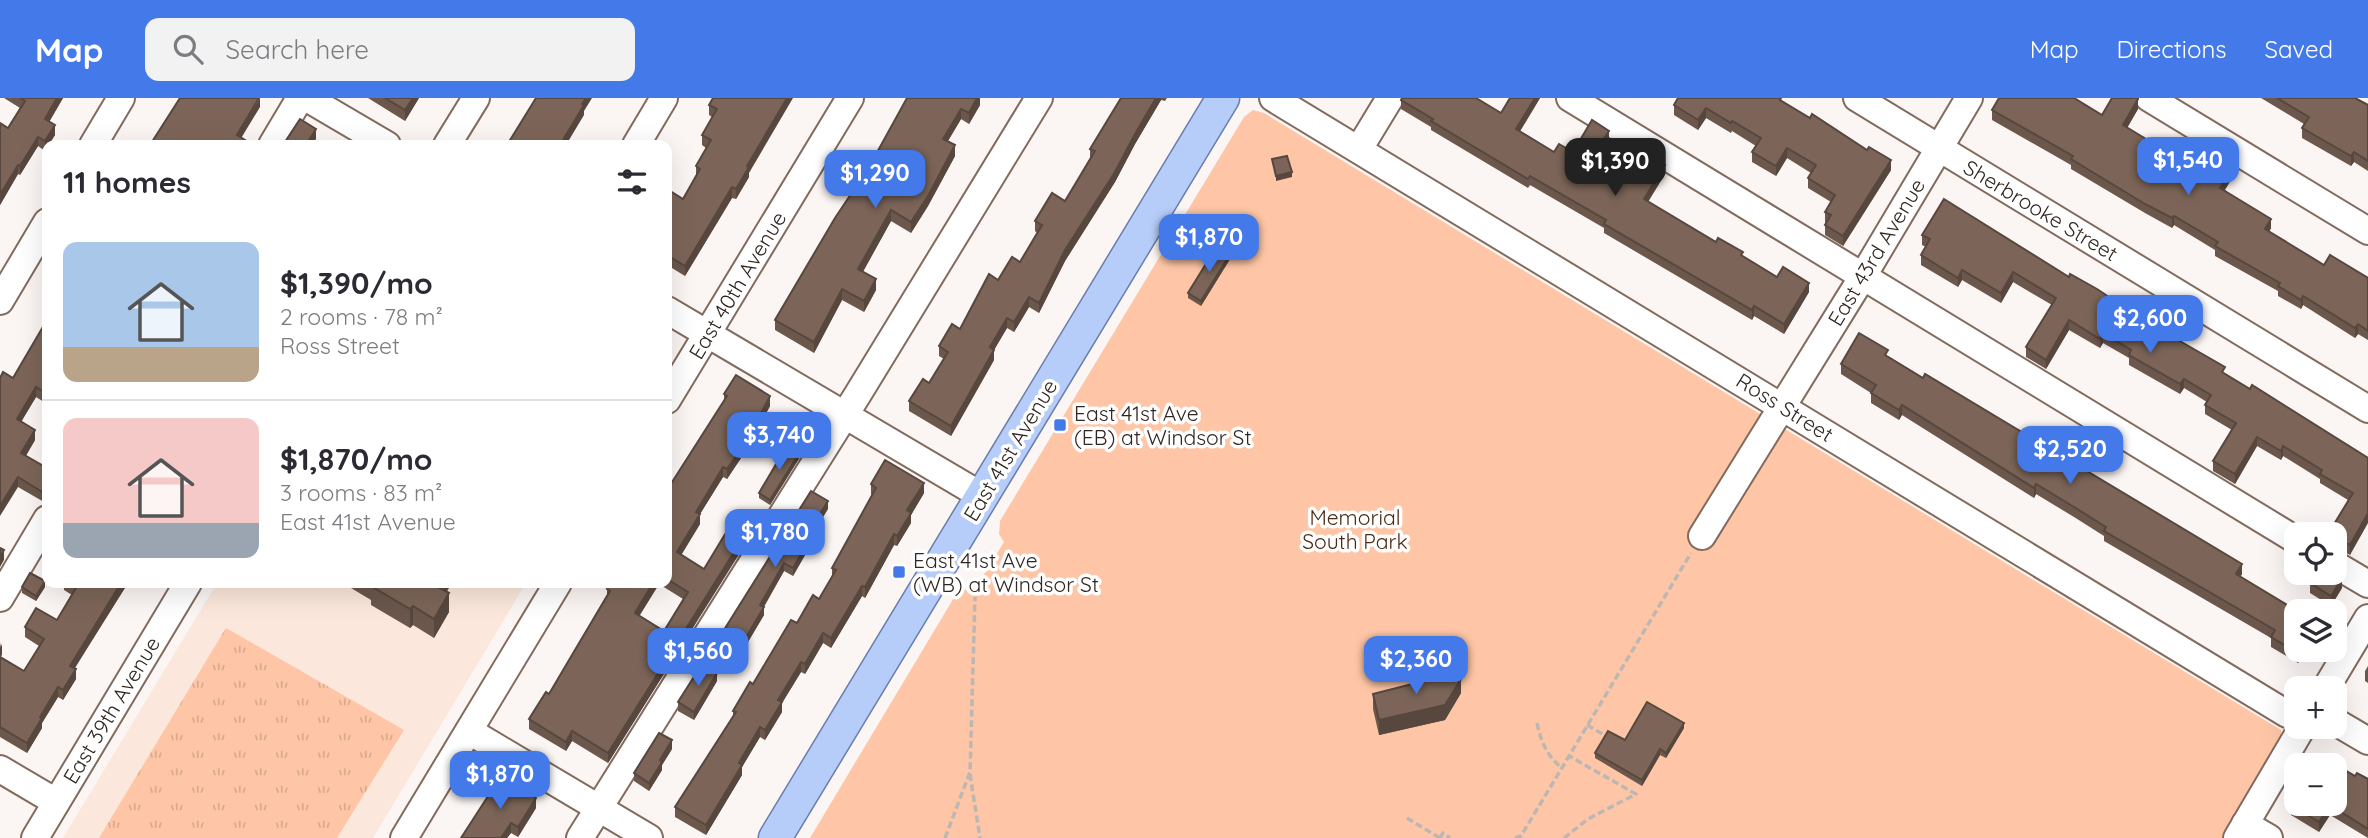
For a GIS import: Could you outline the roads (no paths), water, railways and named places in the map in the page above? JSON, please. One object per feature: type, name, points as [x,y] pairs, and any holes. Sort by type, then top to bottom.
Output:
[{"type":"main road","name":"East 41st Avenue","points":[[775,838],[1223,98]]},
{"type":"street","points":[[96,140],[121,98]]},
{"type":"street","points":[[275,140],[300,98]]},
{"type":"street","points":[[307,98],[378,140]]},
{"type":"street","points":[[450,140],[476,98]]},
{"type":"street","points":[[639,140],[664,98]]},
{"type":"street","name":"East 40th Avenue","points":[[672,392],[850,98]]},
{"type":"street","points":[[580,838],[845,415],[1039,98]]},
{"type":"street","name":"Ross Street","points":[[1273,98],[2284,712]]},
{"type":"street","points":[[1359,149],[1390,98]]},
{"type":"street","points":[[1570,98],[2284,533]]},
{"type":"street","name":"Sherbrooke Street","points":[[1857,98],[2368,408]]},
{"type":"street","name":"East 43rd Avenue","points":[[1702,536],[1863,276],[1969,98]]},
{"type":"street","points":[[2149,98],[2368,232]]},
{"type":"street","points":[[0,301],[42,230]]},
{"type":"street","points":[[672,313],[982,496]]},
{"type":"street","points":[[0,598],[42,527]]},
{"type":"street","points":[[2347,572],[2368,584]]},
{"type":"street","name":"East 39th Avenue","points":[[35,838],[185,588]]},
{"type":"street","points":[[404,838],[555,588]]},
{"type":"street","points":[[2333,676],[2368,618]]},
{"type":"street","points":[[2347,729],[2368,741]]},
{"type":"street","points":[[469,731],[649,838]]},
{"type":"street","points":[[2269,838],[2241,831],[2295,739]]},
{"type":"street","points":[[0,769],[56,803]]},
{"type":"place","name":"East 41st Ave (EB) at Windsor St","points":[[1060,425]]},
{"type":"place","name":"East 41st Ave (WB) at Windsor St","points":[[899,572]]},
{"type":"park label","name":"Memorial South Park","points":[[1355,529]]}]
